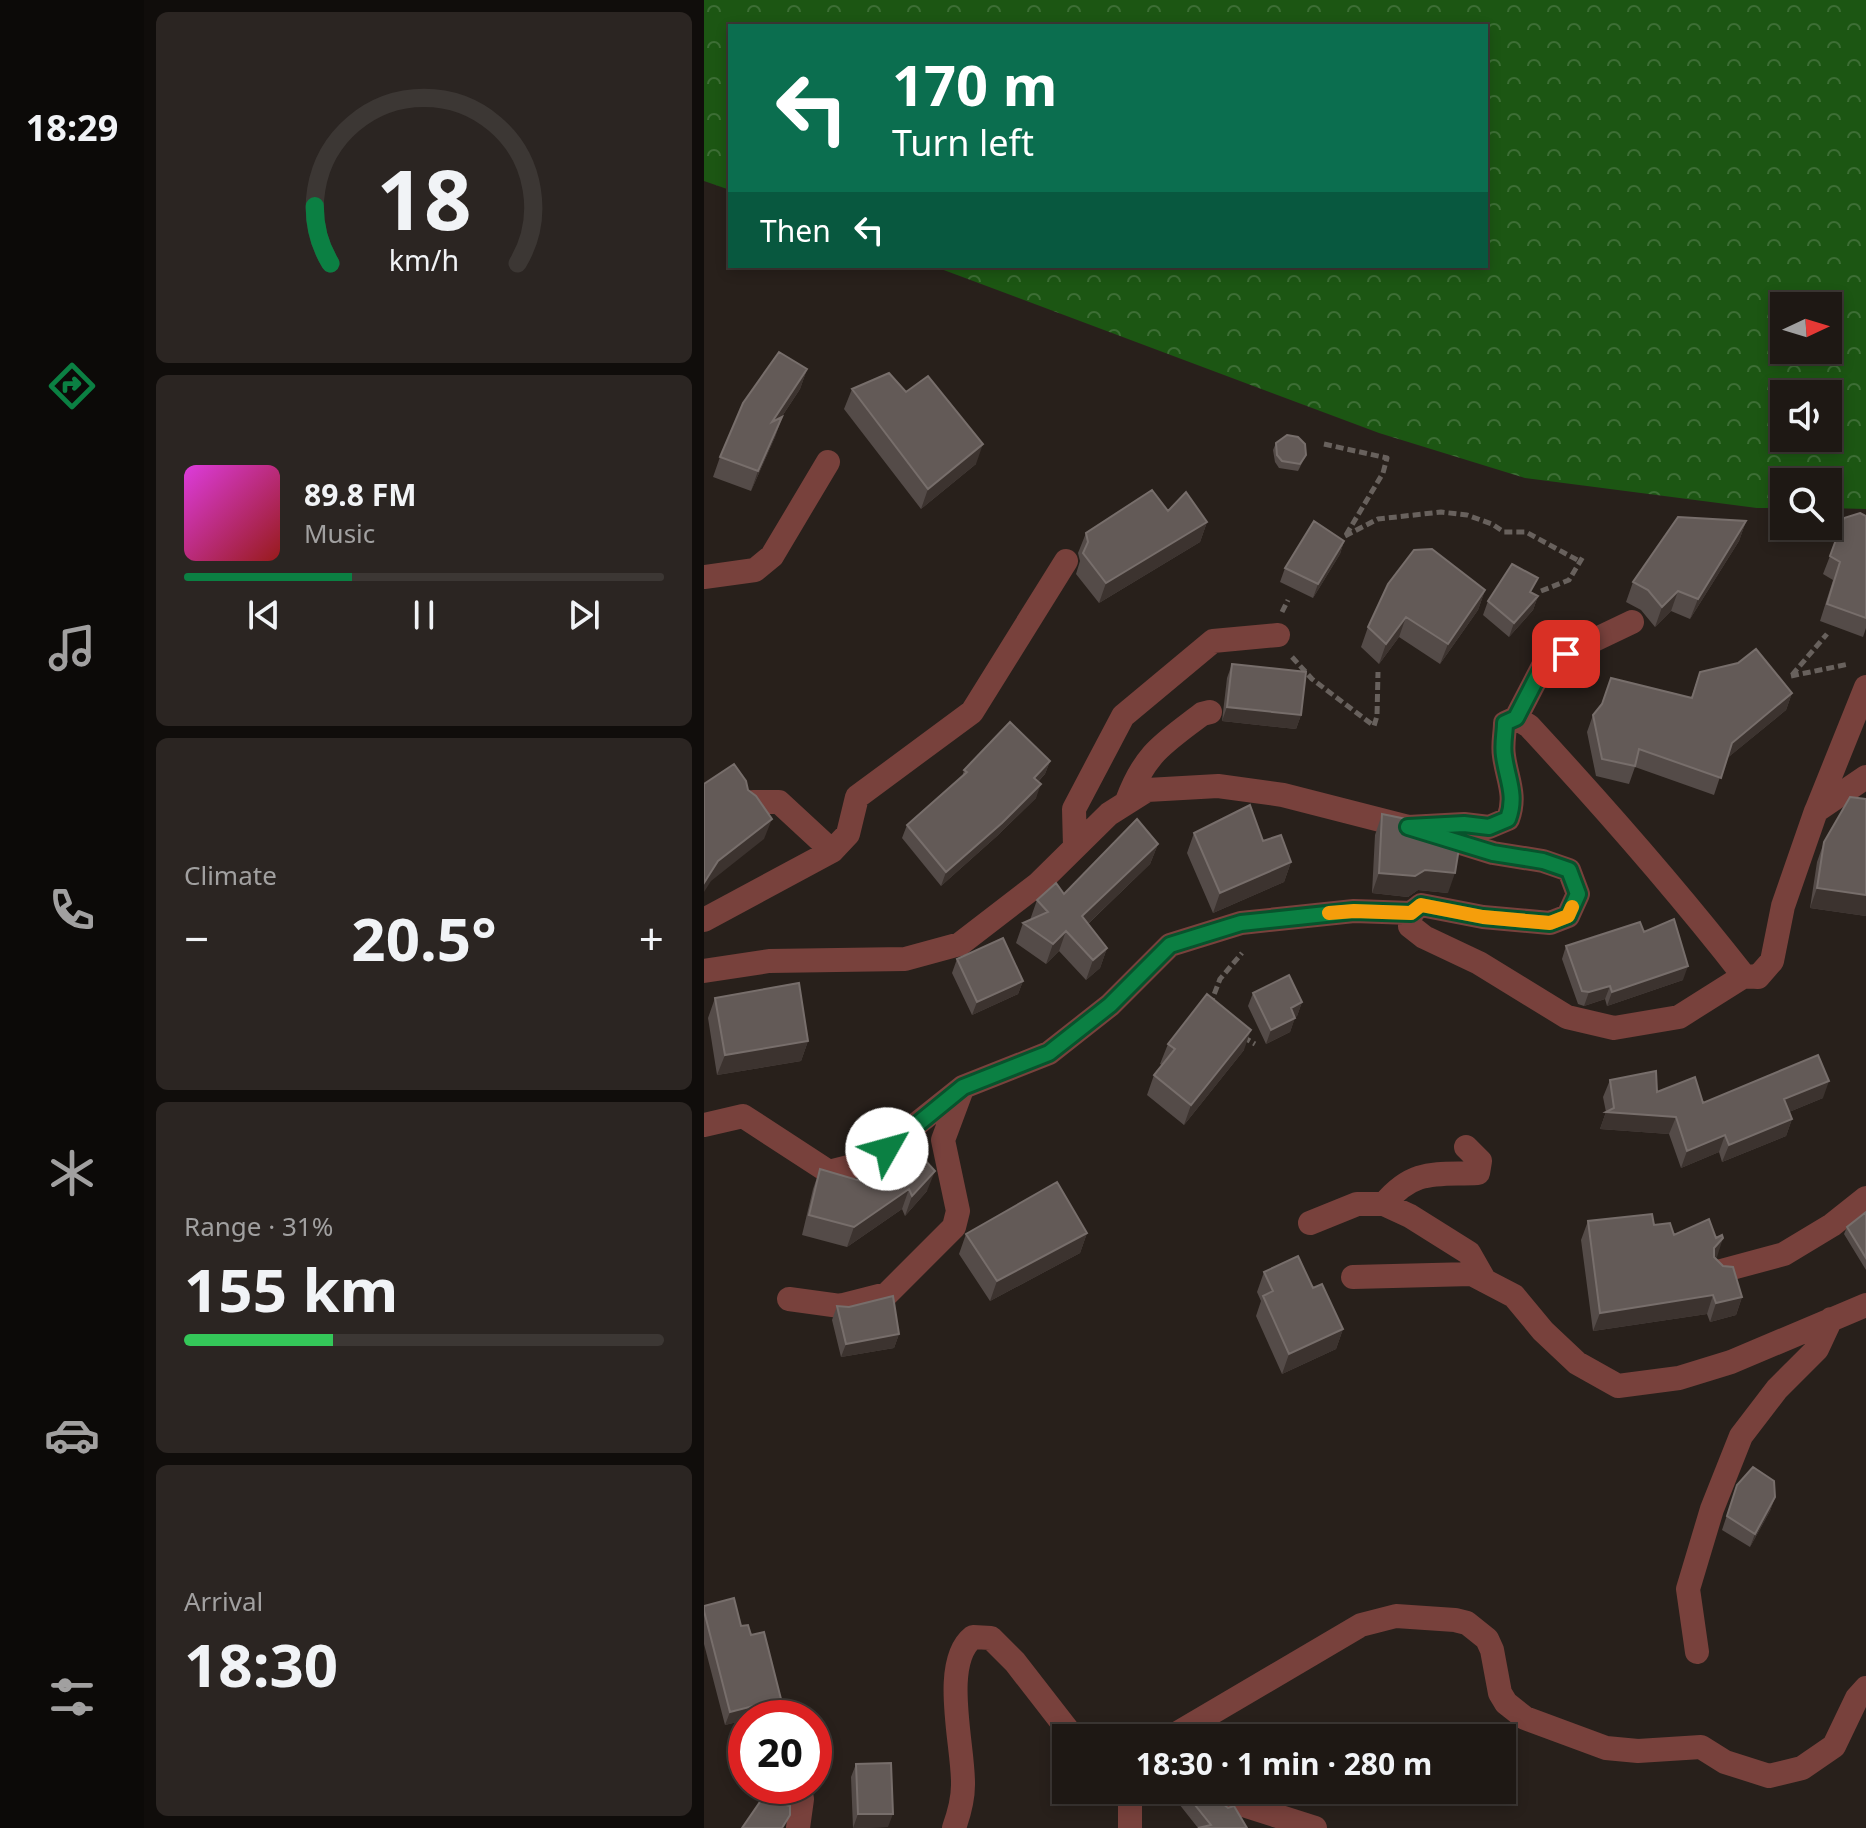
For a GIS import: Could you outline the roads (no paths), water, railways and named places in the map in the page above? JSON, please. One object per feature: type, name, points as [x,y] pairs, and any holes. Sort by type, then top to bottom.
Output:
[{"type":"street","points":[[705,578],[755,570],[772,556],[828,462]]},
{"type":"street","points":[[704,920],[832,851],[848,834],[857,797],[972,712],[1066,561]]},
{"type":"street","points":[[1408,827],[1464,824],[1489,827],[1508,819],[1512,807],[1512,784],[1503,755],[1505,723],[1516,718],[1544,664],[1632,622]]},
{"type":"street","points":[[1075,847],[1074,809],[1123,716],[1213,641],[1278,635]]},
{"type":"street","points":[[1411,913],[1410,926],[1424,937],[1479,963],[1567,1017],[1614,1028],[1679,1017],[1744,976],[1758,977],[1772,961],[1783,906],[1799,852],[1866,687]]},
{"type":"street","points":[[1127,801],[1138,772],[1155,751],[1202,714],[1210,712]]},
{"type":"street","points":[[1516,718],[1529,726],[1592,793],[1744,976]]},
{"type":"street","points":[[1816,811],[1866,777]]},
{"type":"street","points":[[704,971],[769,961],[905,959],[960,944],[1038,884],[1127,801],[1147,790],[1218,786],[1283,795],[1408,827],[1493,853],[1543,861],[1569,870],[1578,894],[1568,916],[1550,923],[1483,917],[1421,905],[1411,913],[1354,911],[1241,923],[1170,945],[1110,1005],[1049,1053],[963,1087],[869,1162],[829,1172],[743,1116],[704,1125]]},
{"type":"street","points":[[753,802],[779,802],[832,851]]},
{"type":"street","points":[[789,1299],[840,1306],[887,1294],[954,1227],[958,1211],[943,1140],[963,1087]]},
{"type":"street","points":[[1384,1204],[1411,1178],[1441,1173],[1478,1173],[1480,1161],[1466,1147]]},
{"type":"street","points":[[1721,1271],[1784,1254],[1832,1225],[1866,1198]]},
{"type":"street","points":[[1310,1223],[1357,1204],[1384,1204],[1469,1253],[1485,1281]]},
{"type":"street","points":[[1353,1277],[1472,1274],[1514,1296],[1543,1331],[1577,1363],[1618,1386],[1679,1378],[1731,1362],[1866,1305]]},
{"type":"street","points":[[1697,1652],[1688,1589],[1712,1509],[1741,1436],[1777,1389],[1817,1349],[1831,1319]]},
{"type":"street","points":[[1208,1724],[1361,1625],[1396,1616],[1455,1620],[1478,1630],[1492,1650],[1500,1693],[1506,1703],[1525,1718],[1606,1748],[1638,1751],[1701,1747],[1725,1762],[1769,1776],[1802,1768],[1834,1746],[1857,1698],[1866,1688]]},
{"type":"street","points":[[954,1828],[964,1784],[955,1690],[961,1650],[973,1637],[991,1638],[1063,1724]]},
{"type":"street","points":[[798,1828],[801,1804]]},
{"type":"street","points":[[1130,1804],[1130,1828]]},
{"type":"street","points":[[1240,1804],[1315,1828]]}]
